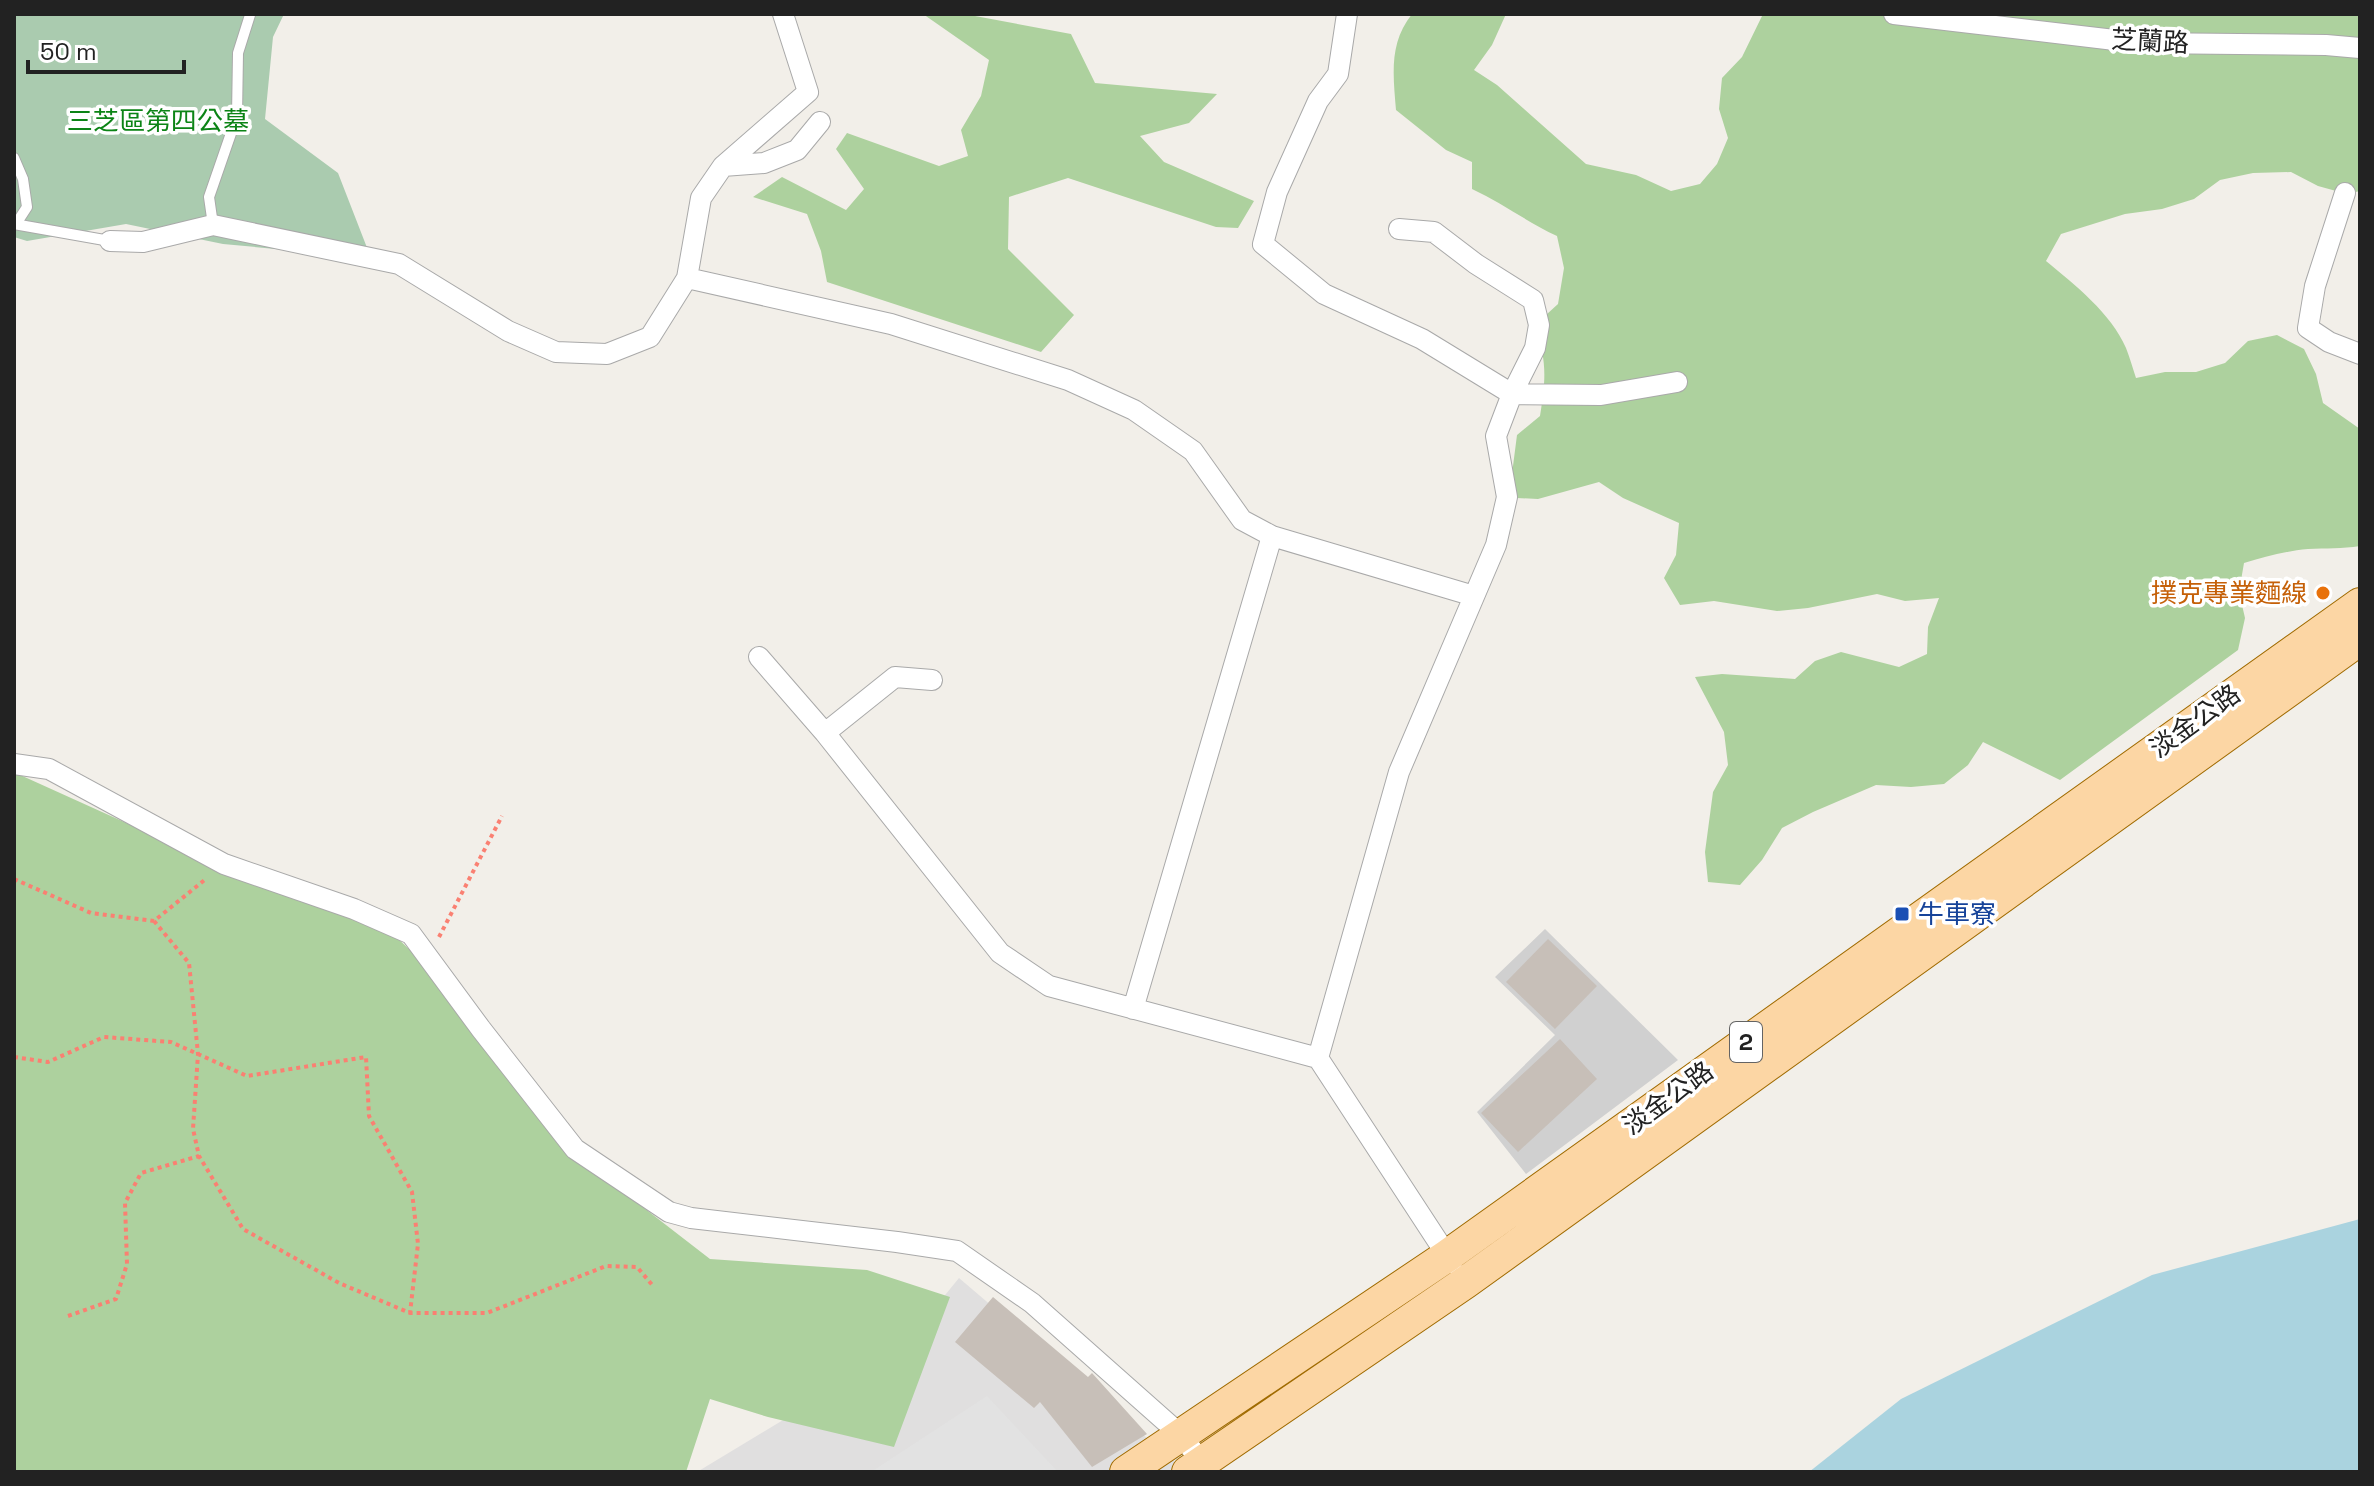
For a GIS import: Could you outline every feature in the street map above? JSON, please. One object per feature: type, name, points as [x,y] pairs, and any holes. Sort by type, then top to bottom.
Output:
[{"type":"main road","name":"淡金公路","points":[[1126,1472],[1447,1256],[2360,604]]},
{"type":"main road","name":"淡金公路","points":[[1195,1467],[1466,1282],[2360,639]]},
{"type":"street","points":[[110,241],[143,242],[213,225],[399,264],[508,331],[556,352],[607,354],[650,337],[687,278],[701,198],[723,166],[808,92],[783,14]]},
{"type":"street","points":[[1347,14],[1338,74],[1318,101],[1277,192],[1263,244],[1324,294],[1422,339],[1512,394],[1601,395],[1677,382]]},
{"type":"street","name":"芝蘭路","points":[[1894,14],[2140,43],[2360,48]]},
{"type":"street","points":[[723,166],[764,163],[797,150],[820,122]]},
{"type":"street","points":[[2345,193],[2315,286],[2308,328],[2329,342],[2360,354]]},
{"type":"street","points":[[1318,1058],[1399,772],[1496,545],[1507,497],[1496,436],[1535,348],[1539,325],[1533,300],[1476,264],[1434,232],[1399,229]]},
{"type":"street","points":[[687,278],[891,324],[1081,386],[1134,410],[1193,451],[1242,520],[1272,536],[1474,596]]},
{"type":"street","points":[[1133,1009],[1272,536]]},
{"type":"street","points":[[759,657],[825,733],[1000,953],[1049,986],[1318,1058],[1466,1282]]},
{"type":"street","points":[[825,733],[895,677],[932,680]]},
{"type":"street","points":[[14,764],[49,769],[224,864],[354,909],[411,934],[575,1149],[669,1212],[691,1218],[957,1251],[1032,1303],[1182,1436],[1195,1467]]},
{"type":"lane","points":[[213,225],[209,197],[237,116],[238,53],[250,15]]},
{"type":"lane","points":[[14,158],[23,179],[27,207],[15,224],[110,241]]},
{"type":"path","points":[[428,957],[502,816]]},
{"type":"path","points":[[154,921],[224,864]]},
{"type":"path","points":[[14,879],[91,913],[154,921],[189,963],[198,1054],[193,1129],[199,1156],[243,1229],[339,1283],[410,1313],[487,1313],[606,1266],[637,1267],[654,1287]]},
{"type":"path","points":[[14,1057],[48,1062],[104,1037],[171,1042],[247,1076],[366,1057],[369,1116],[412,1192],[418,1244],[410,1313]]},
{"type":"path","points":[[68,1316],[116,1299],[127,1264],[125,1203],[141,1173],[199,1156]]},
{"type":"shaded area","points":[[1545,929],[1678,1060],[1526,1174],[1477,1112],[1555,1035],[1495,977]]},
{"type":"shaded area","points":[[959,1278],[1187,1472],[697,1472],[901,1349]]},
{"type":"shaded area","points":[[987,1396],[1058,1472],[871,1472]]},
{"type":"green space","name":"三芝區第四公墓","points":[[14,14],[284,14],[273,37],[265,119],[338,173],[371,258],[223,244],[126,224],[27,241],[14,237]]},
{"type":"green space","points":[[923,14],[974,14],[1071,34],[1095,83],[1217,94],[1189,123],[1140,136],[1164,162],[1254,201],[1238,228],[1216,227],[1068,178],[1009,197],[1008,249],[1074,315],[1041,352],[827,282],[821,251],[807,214],[753,197],[782,177],[846,210],[864,189],[836,149],[847,133],[939,166],[968,156],[961,130],[981,96],[989,60]]},
{"type":"green space","points":[[1412,14],[1506,14],[1492,45],[1474,70],[1497,85],[1586,164],[1636,175],[1671,191],[1700,184],[1717,164],[1728,138],[1719,109],[1722,78],[1742,57],[1763,14],[2360,14],[2360,191],[2347,194],[2318,186],[2291,172],[2253,173],[2220,180],[2194,199],[2162,209],[2125,214],[2061,234],[2046,261],[2091,300],[2111,323],[2126,348],[2136,378],[2165,372],[2196,372],[2225,363],[2248,341],[2277,335],[2304,349],[2316,374],[2323,403],[2360,429],[2360,546],[2300,550],[2244,563],[2239,592],[2245,618],[2238,650],[2060,780],[1983,742],[1968,765],[1944,784],[1911,787],[1876,785],[1782,828],[1762,860],[1740,885],[1708,882],[1705,852],[1713,792],[1728,765],[1724,732],[1695,677],[1722,674],[1795,679],[1815,661],[1841,652],[1899,667],[1927,654],[1928,627],[1939,598],[1905,601],[1877,594],[1777,611],[1714,601],[1680,605],[1664,578],[1676,555],[1679,523],[1623,498],[1599,482],[1538,499],[1499,497],[1513,466],[1517,435],[1540,416],[1544,370],[1535,325],[1558,304],[1564,268],[1557,236],[1472,189],[1472,162],[1446,150],[1396,110],[1394,59],[1399,36]]},
{"type":"green space","points":[[18,774],[175,845],[393,934],[485,1021],[591,1167],[710,1259],[867,1270],[950,1297],[894,1447],[768,1417],[710,1399],[686,1472],[14,1472],[14,775]]},
{"type":"water","points":[[2360,1219],[2360,1472],[1809,1472],[1901,1399],[2152,1275]]},
{"type":"building","points":[[1548,939],[1597,986],[1555,1029],[1506,982]]},
{"type":"building","points":[[1560,1039],[1597,1079],[1518,1152],[1481,1113]]},
{"type":"building","points":[[993,1297],[1088,1377],[1092,1373],[1147,1434],[1092,1467],[1040,1402],[1034,1408],[955,1342]]},
{"type":"place","name":"撲克專業麵線","points":[[2323,593]]},
{"type":"place","name":"牛車寮","points":[[1902,914]]}]
